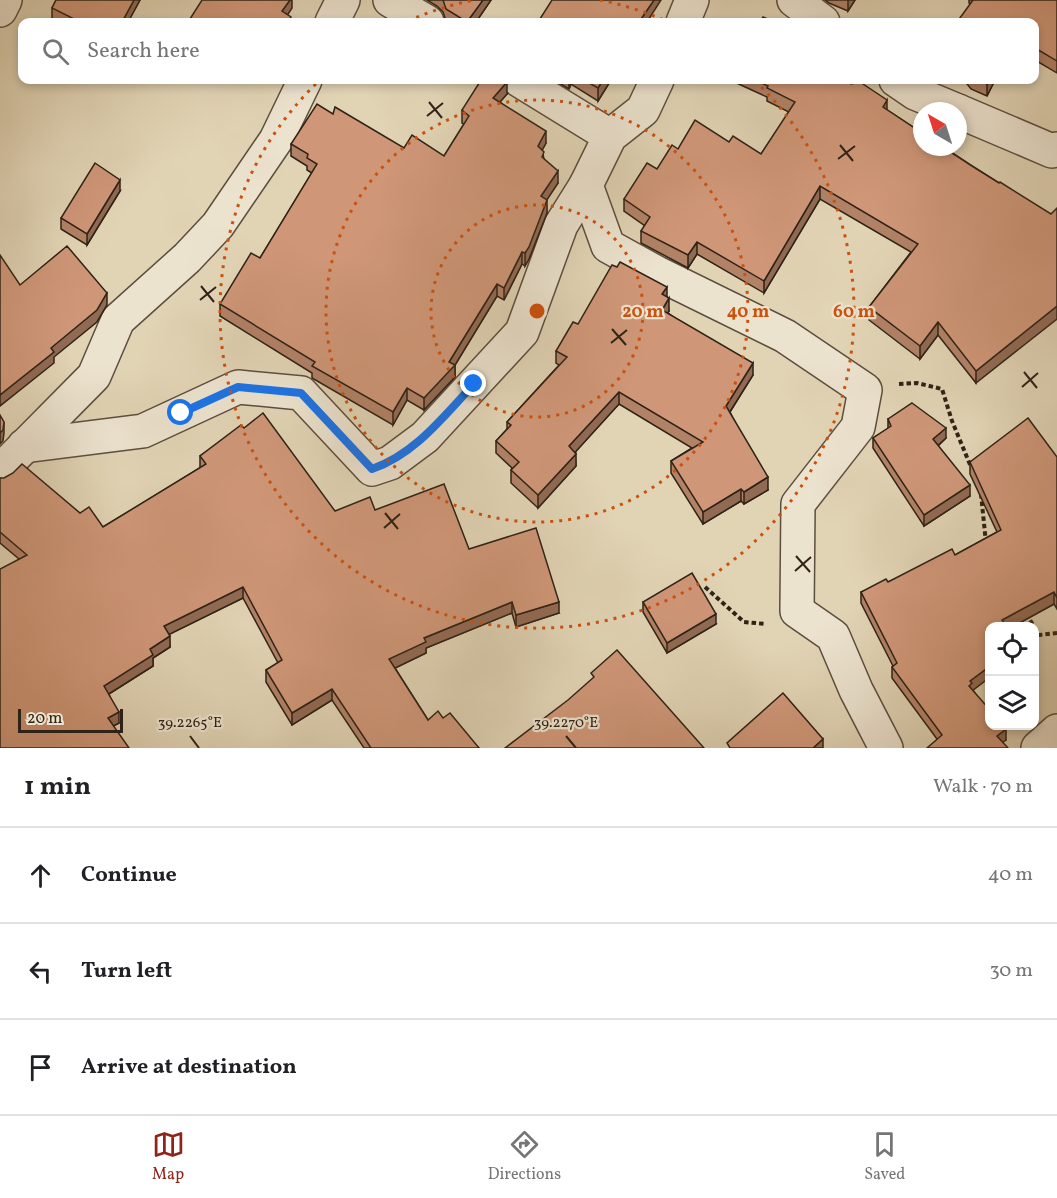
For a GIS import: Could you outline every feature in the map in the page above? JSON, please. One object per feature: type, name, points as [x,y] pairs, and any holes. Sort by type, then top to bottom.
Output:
[{"type":"street","points":[[0,10],[5,0]]},
{"type":"street","points":[[334,18],[343,0]]},
{"type":"street","points":[[390,0],[420,18]]},
{"type":"street","points":[[685,18],[692,0]]},
{"type":"street","points":[[794,0],[818,18]]},
{"type":"street","points":[[0,471],[94,376],[118,320],[187,258],[218,225],[276,140],[303,84]]},
{"type":"street","points":[[526,84],[610,136]]},
{"type":"street","points":[[24,446],[143,431],[238,387],[301,393],[372,469],[390,463],[425,437],[522,332],[561,225],[586,185],[610,136],[643,110],[655,84]]},
{"type":"street","points":[[902,84],[915,93],[936,102]]},
{"type":"street","points":[[967,115],[1052,151],[1057,149]]},
{"type":"street","points":[[586,185],[608,246],[657,273],[785,336],[865,390],[858,427],[798,504],[797,611],[833,636],[856,690],[886,748]]},
{"type":"street","points":[[1038,748],[1057,730]]},
{"type":"path","points":[[865,390],[916,382],[942,389],[951,421],[975,474]]},
{"type":"path","points":[[980,485],[987,552]]},
{"type":"path","points":[[1022,608],[1031,622]]},
{"type":"path","points":[[1039,635],[1057,633]]},
{"type":"building","points":[[56,0],[134,0],[124,18],[72,18],[52,8]]},
{"type":"building","points":[[202,0],[290,0],[282,11],[290,18],[191,18]]},
{"type":"building","points":[[443,0],[483,0],[470,18],[461,18],[446,9]]},
{"type":"building","points":[[552,0],[654,0],[642,18],[541,18]]},
{"type":"building","points":[[973,0],[1057,0],[1057,61],[1039,50],[1039,18],[960,18]]},
{"type":"building","points":[[478,84],[505,84],[493,98],[546,131],[538,146],[544,152],[542,157],[558,171],[541,196],[547,200],[529,247],[525,253],[522,252],[504,288],[497,284],[449,362],[455,365],[424,398],[407,388],[393,412],[312,366],[315,362],[220,304],[251,253],[260,258],[317,164],[307,158],[308,154],[291,144],[317,104],[333,114],[335,107],[404,148],[412,135],[444,156],[469,116],[462,110]]},
{"type":"building","points":[[764,84],[863,84],[887,100],[883,107],[913,127],[913,156],[957,156],[1051,214],[1057,208],[1057,306],[976,371],[938,322],[920,346],[869,307],[918,244],[820,186],[764,281],[697,242],[688,255],[641,231],[650,217],[624,199],[647,163],[657,169],[672,145],[678,149],[695,120],[729,142],[733,136],[761,154],[795,102],[767,88],[768,86]]},
{"type":"building","points":[[95,163],[120,180],[87,234],[61,218]]},
{"type":"building","points":[[67,246],[107,293],[97,310],[51,348],[54,352],[0,395],[0,255],[20,285]]},
{"type":"building","points":[[620,262],[667,287],[662,294],[669,298],[662,310],[753,363],[726,406],[768,477],[744,492],[741,489],[703,512],[671,461],[703,442],[619,392],[569,446],[576,454],[538,495],[511,470],[519,462],[496,441],[511,425],[507,422],[567,357],[556,351],[573,322],[578,324],[612,265],[617,267]]},
{"type":"building","points":[[912,403],[946,428],[933,439],[970,485],[924,515],[873,438],[891,426],[888,419]]},
{"type":"building","points":[[263,413],[335,511],[370,497],[375,510],[444,484],[469,549],[536,528],[559,602],[516,615],[512,602],[424,638],[426,642],[389,659],[428,720],[438,711],[443,718],[450,713],[479,748],[371,748],[332,689],[292,713],[266,670],[282,660],[243,587],[164,626],[170,636],[150,649],[153,655],[104,686],[119,712],[108,718],[129,748],[0,748],[0,569],[27,555],[0,532],[0,478],[13,473],[22,464],[80,513],[89,507],[103,527],[206,464],[200,456],[241,425],[244,428]]},
{"type":"building","points":[[0,415],[4,422],[0,433]]},
{"type":"building","points":[[1028,418],[1057,457],[1057,598],[1054,592],[1002,620],[1004,622],[985,622],[985,670],[970,681],[972,683],[969,686],[985,704],[985,730],[1005,730],[997,736],[1008,748],[927,748],[942,735],[892,667],[897,663],[861,592],[886,579],[888,582],[952,549],[955,555],[1001,530],[970,462]]},
{"type":"building","points":[[692,573],[716,614],[667,643],[643,602]]},
{"type":"building","points":[[617,650],[704,748],[505,748],[568,700],[594,677],[591,673]]},
{"type":"building","points":[[783,693],[823,739],[813,748],[730,748],[727,743]]},
{"type":"route","points":[[181,413],[238,387],[301,393],[372,469],[390,463],[425,437],[474,384]]}]
